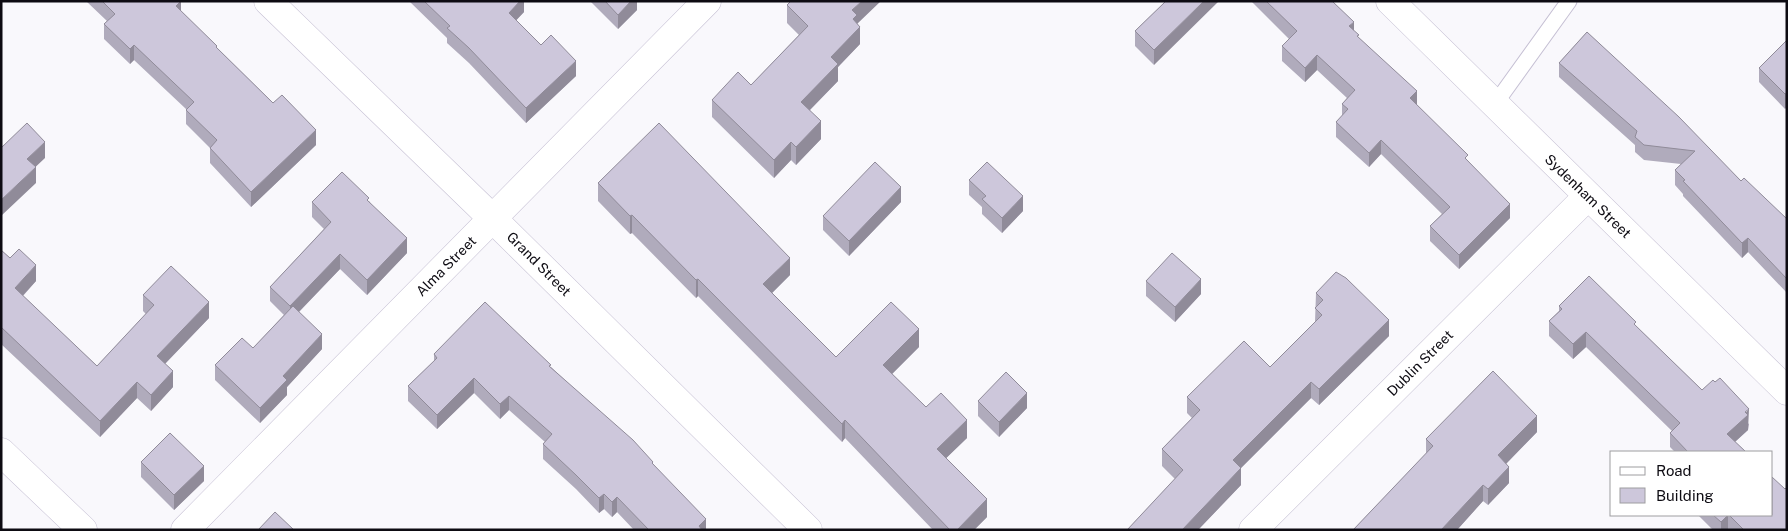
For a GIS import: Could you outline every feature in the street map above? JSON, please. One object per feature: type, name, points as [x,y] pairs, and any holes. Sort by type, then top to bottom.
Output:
[{"type":"street","name":"Grand Street","points":[[268,1],[493,219],[808,530]]},
{"type":"street","name":"Alma Street","points":[[185,530],[707,1]]},
{"type":"street","name":"Sydenham Street","points":[[1390,1],[1787,391]]},
{"type":"street","name":"Dublin Street","points":[[1252,530],[1588,196]]},
{"type":"street","points":[[1,452],[83,530]]},
{"type":"lane","points":[[1495,104],[1569,1]]},
{"type":"building","points":[[102,1],[181,1],[176,6],[273,103],[282,95],[316,130],[251,192],[210,148],[217,140],[186,110],[194,102],[134,45],[130,49],[104,24],[115,14]]},
{"type":"building","points":[[424,1],[520,1],[509,13],[541,45],[551,35],[576,61],[526,108],[469,48],[447,28],[450,26]]},
{"type":"building","points":[[605,1],[631,1],[618,15]]},
{"type":"building","points":[[791,1],[862,1],[852,10],[857,15],[853,19],[860,27],[831,57],[838,64],[801,102],[821,121],[796,147],[791,142],[774,160],[712,100],[738,72],[751,85],[808,26],[787,5]]},
{"type":"building","points":[[1166,1],[1204,1],[1154,50],[1135,31]]},
{"type":"building","points":[[1266,1],[1332,1],[1354,22],[1349,26],[1359,35],[1357,36],[1417,91],[1410,98],[1468,155],[1465,158],[1510,204],[1459,255],[1430,226],[1450,207],[1381,140],[1369,153],[1336,122],[1348,109],[1342,104],[1355,90],[1317,55],[1305,68],[1282,46],[1297,31]]},
{"type":"building","points":[[1587,32],[1679,117],[1741,181],[1744,178],[1787,219],[1787,279],[1748,238],[1742,243],[1683,181],[1685,180],[1675,170],[1695,151],[1644,145],[1635,137],[1637,131],[1559,63]]},
{"type":"building","points":[[1787,40],[1787,93],[1785,94],[1759,68]]},
{"type":"building","points":[[27,123],[45,142],[27,159],[36,167],[1,200],[1,148]]},
{"type":"building","points":[[659,123],[790,258],[763,284],[836,357],[891,302],[919,329],[883,365],[926,407],[941,393],[967,420],[937,449],[987,499],[957,530],[950,530],[845,420],[842,424],[698,279],[696,280],[598,183]]},
{"type":"building","points":[[875,162],[901,187],[849,241],[823,216]]},
{"type":"building","points":[[987,162],[1023,196],[1002,218],[982,199],[986,196],[969,180]]},
{"type":"building","points":[[342,172],[369,198],[367,200],[407,238],[367,280],[340,254],[290,306],[270,287],[331,222],[312,202]]},
{"type":"building","points":[[19,249],[36,265],[15,288],[97,366],[154,305],[143,295],[171,266],[209,302],[157,356],[173,371],[151,395],[137,382],[100,421],[1,327],[1,250],[10,258]]},
{"type":"building","points":[[1172,253],[1201,279],[1175,307],[1146,281]]},
{"type":"building","points":[[1336,272],[1346,278],[1389,320],[1319,389],[1311,382],[1233,460],[1241,468],[1182,530],[1127,530],[1183,470],[1162,449],[1200,410],[1187,397],[1244,341],[1270,367],[1322,315],[1315,308],[1323,300],[1316,293]]},
{"type":"building","points":[[1589,276],[1636,322],[1634,324],[1702,390],[1713,380],[1715,382],[1720,378],[1749,409],[1745,412],[1748,415],[1727,434],[1745,451],[1687,451],[1670,433],[1680,423],[1586,332],[1573,344],[1549,321],[1562,309],[1559,306]]},
{"type":"building","points":[[485,302],[551,365],[549,366],[633,440],[652,463],[706,519],[699,526],[702,530],[649,530],[617,497],[612,502],[604,494],[599,498],[543,444],[552,434],[509,396],[500,404],[474,378],[437,415],[408,386],[437,358],[434,354]]},
{"type":"building","points":[[293,306],[322,334],[283,376],[287,380],[260,408],[215,365],[242,338],[253,348]]},
{"type":"building","points":[[1493,371],[1537,416],[1498,455],[1509,467],[1488,489],[1483,485],[1441,530],[1353,530],[1433,446],[1426,439]]},
{"type":"building","points":[[1006,372],[1027,393],[999,422],[978,401]]},
{"type":"building","points":[[170,433],[204,466],[174,495],[141,462]]},
{"type":"building","points":[[1773,478],[1785,489],[1787,487],[1787,530],[1744,530],[1730,516],[1773,516]]},
{"type":"building","points":[[275,512],[294,530],[258,530]]},
{"type":"building","points":[[1714,516],[1727,516],[1721,522]]}]
